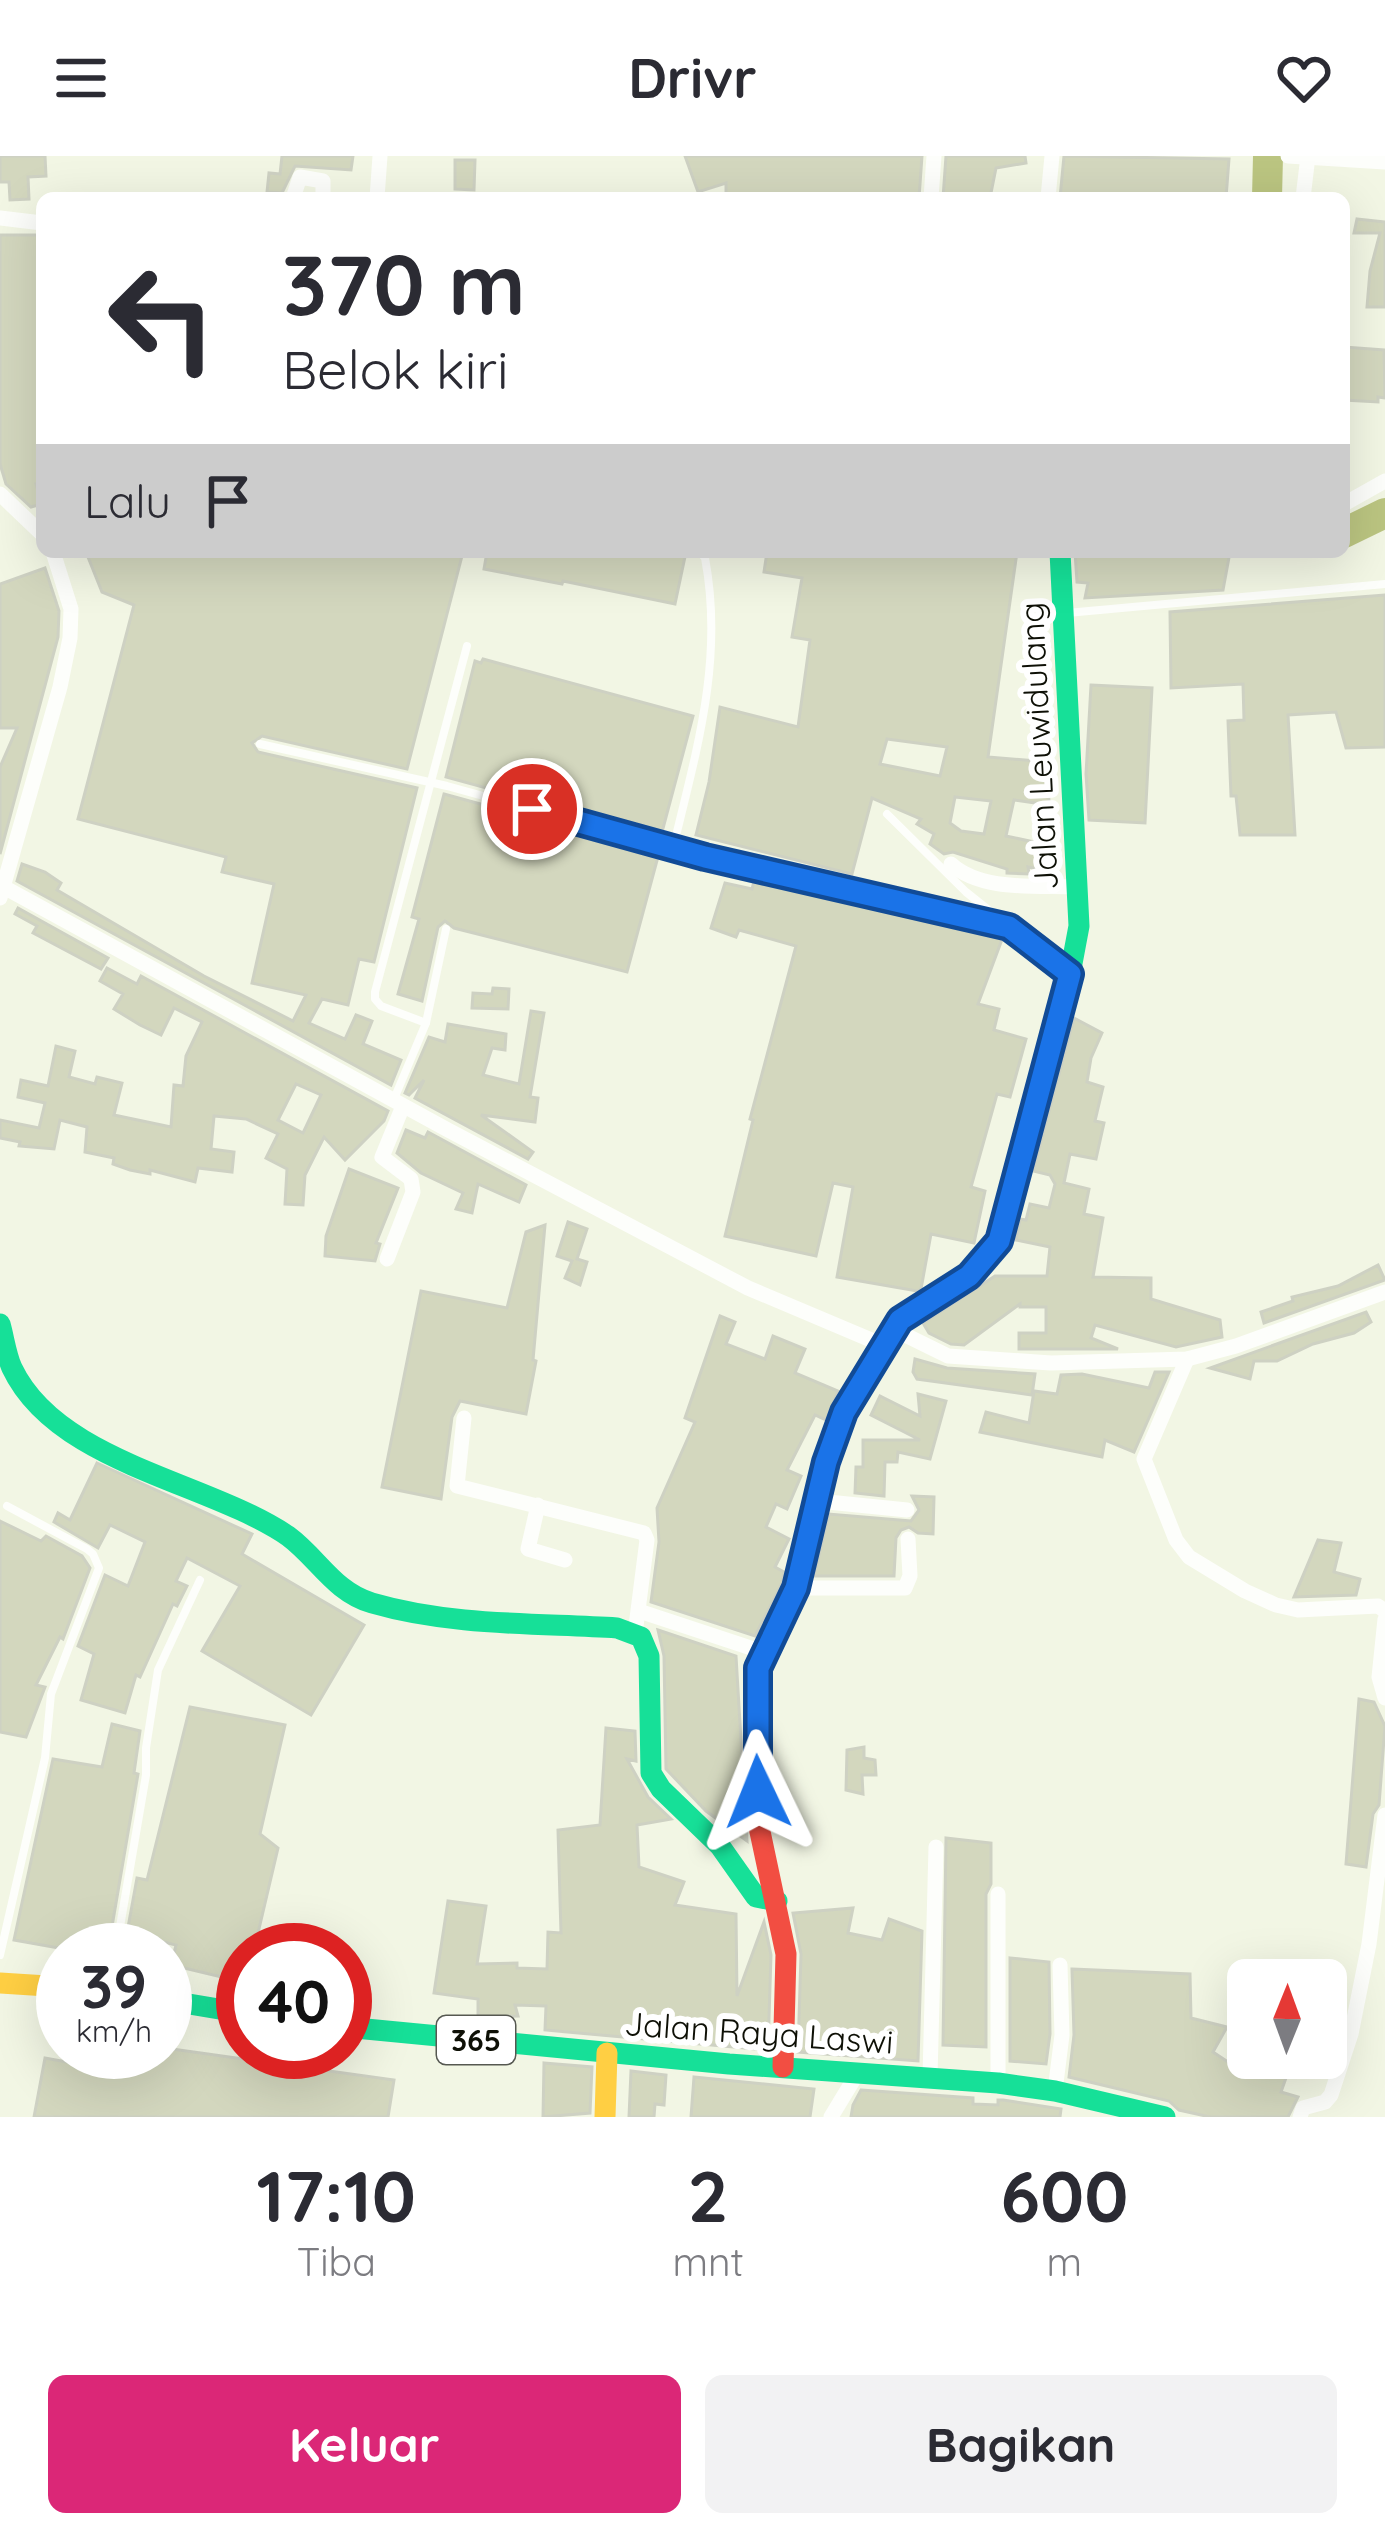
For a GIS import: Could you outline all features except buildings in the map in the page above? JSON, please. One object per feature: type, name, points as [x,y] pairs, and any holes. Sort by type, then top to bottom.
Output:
[{"type":"street","points":[[377,192],[380,156]]},
{"type":"street","points":[[931,192],[934,156]]},
{"type":"street","points":[[1049,192],[1052,156]]},
{"type":"street","points":[[1288,156],[1385,162]]},
{"type":"street","points":[[1303,192],[1306,157]]},
{"type":"street","points":[[295,192],[300,177],[323,181],[323,192]]},
{"type":"street","points":[[0,218],[36,223]]},
{"type":"street","points":[[1350,501],[1385,481]]},
{"type":"street","points":[[0,494],[36,528]]},
{"type":"street","points":[[55,558],[71,609],[70,638],[7,892],[748,1288],[948,1355],[1051,1363],[1187,1359],[1385,1292]]},
{"type":"street","name":"Jalan Leuwidulang","points":[[783,2067],[786,1954],[769,1900],[759,1827],[756,1682],[763,1652],[796,1588],[839,1423],[888,1337],[922,1302],[969,1276],[999,1241],[1079,926],[1060,558]]},
{"type":"street","points":[[951,864],[983,881],[1077,887]]},
{"type":"street","points":[[387,1259],[413,1192],[411,1179],[382,1157],[398,1103]]},
{"type":"street","points":[[0,1324],[10,1370],[49,1418],[281,1532],[327,1579],[355,1597],[428,1617],[637,1622],[763,1652]]},
{"type":"street","points":[[1187,1359],[1144,1460],[1180,1548],[1245,1591],[1276,1605],[1298,1610],[1378,1606],[1385,1615],[1379,1677],[1385,1698]]},
{"type":"street","points":[[464,1418],[457,1486],[644,1533],[637,1622],[648,1650],[649,1761],[655,1781],[769,1900]]},
{"type":"street","points":[[818,1501],[907,1510]]},
{"type":"street","points":[[538,1505],[528,1549],[565,1560]]},
{"type":"street","points":[[796,1588],[904,1588],[910,1576],[908,1539]]},
{"type":"street","points":[[1300,2117],[1303,2108],[1331,2096],[1351,2034],[1370,1944],[1385,1815]]},
{"type":"street","points":[[930,2077],[936,1846]]},
{"type":"street","points":[[998,1894],[998,2084]]},
{"type":"street","points":[[1055,2091],[1062,2035],[1060,1965]]},
{"type":"street","points":[[0,1983],[36,1985]]},
{"type":"street","name":"Jalan Raya Laswi","points":[[372,2030],[998,2084],[1055,2091],[1165,2117]]},
{"type":"street","points":[[605,2117],[607,2053]]},
{"type":"street","points":[[831,2117],[857,2074]]},
{"type":"lane","points":[[673,848],[710,682],[714,604],[706,558]]},
{"type":"lane","points":[[1065,613],[1385,584]]},
{"type":"lane","points":[[426,1023],[374,999],[467,646]]},
{"type":"lane","points":[[260,744],[1009,927]]},
{"type":"lane","points":[[887,814],[966,892],[1070,974]]},
{"type":"lane","points":[[398,1103],[426,1023],[446,929]]},
{"type":"lane","points":[[0,1955],[45,1758],[51,1694],[99,1568],[93,1554],[7,1506]]},
{"type":"lane","points":[[121,1923],[158,1670],[200,1580]]},
{"type":"waterway","points":[[1267,192],[1268,156]]},
{"type":"waterway","points":[[1350,530],[1385,513]]},
{"type":"traffic: fast","points":[[758,1675],[796,1588],[826,1462],[851,1399],[900,1320],[969,1276],[999,1241],[1079,926],[1060,558]]},
{"type":"traffic: fast","points":[[0,1324],[12,1368],[33,1400],[63,1427],[136,1467],[255,1517],[288,1536],[359,1598],[432,1616],[617,1628],[641,1637],[649,1656],[651,1773],[661,1789],[720,1846],[756,1897],[777,1901]]},
{"type":"traffic: fast","points":[[192,2004],[216,2008]]},
{"type":"traffic: fast","points":[[372,2030],[729,2064],[998,2083],[1165,2117]]},
{"type":"traffic: slow","points":[[0,1983],[36,1985]]},
{"type":"traffic: slow","points":[[605,2117],[607,2053]]},
{"type":"traffic: jam","points":[[758,1675],[759,1827],[786,1954],[783,2067]]},
{"type":"route","points":[[532,809],[705,857],[1009,927],[1070,974],[999,1241],[969,1276],[900,1320],[839,1423],[796,1588],[758,1668],[758,1792]]}]
